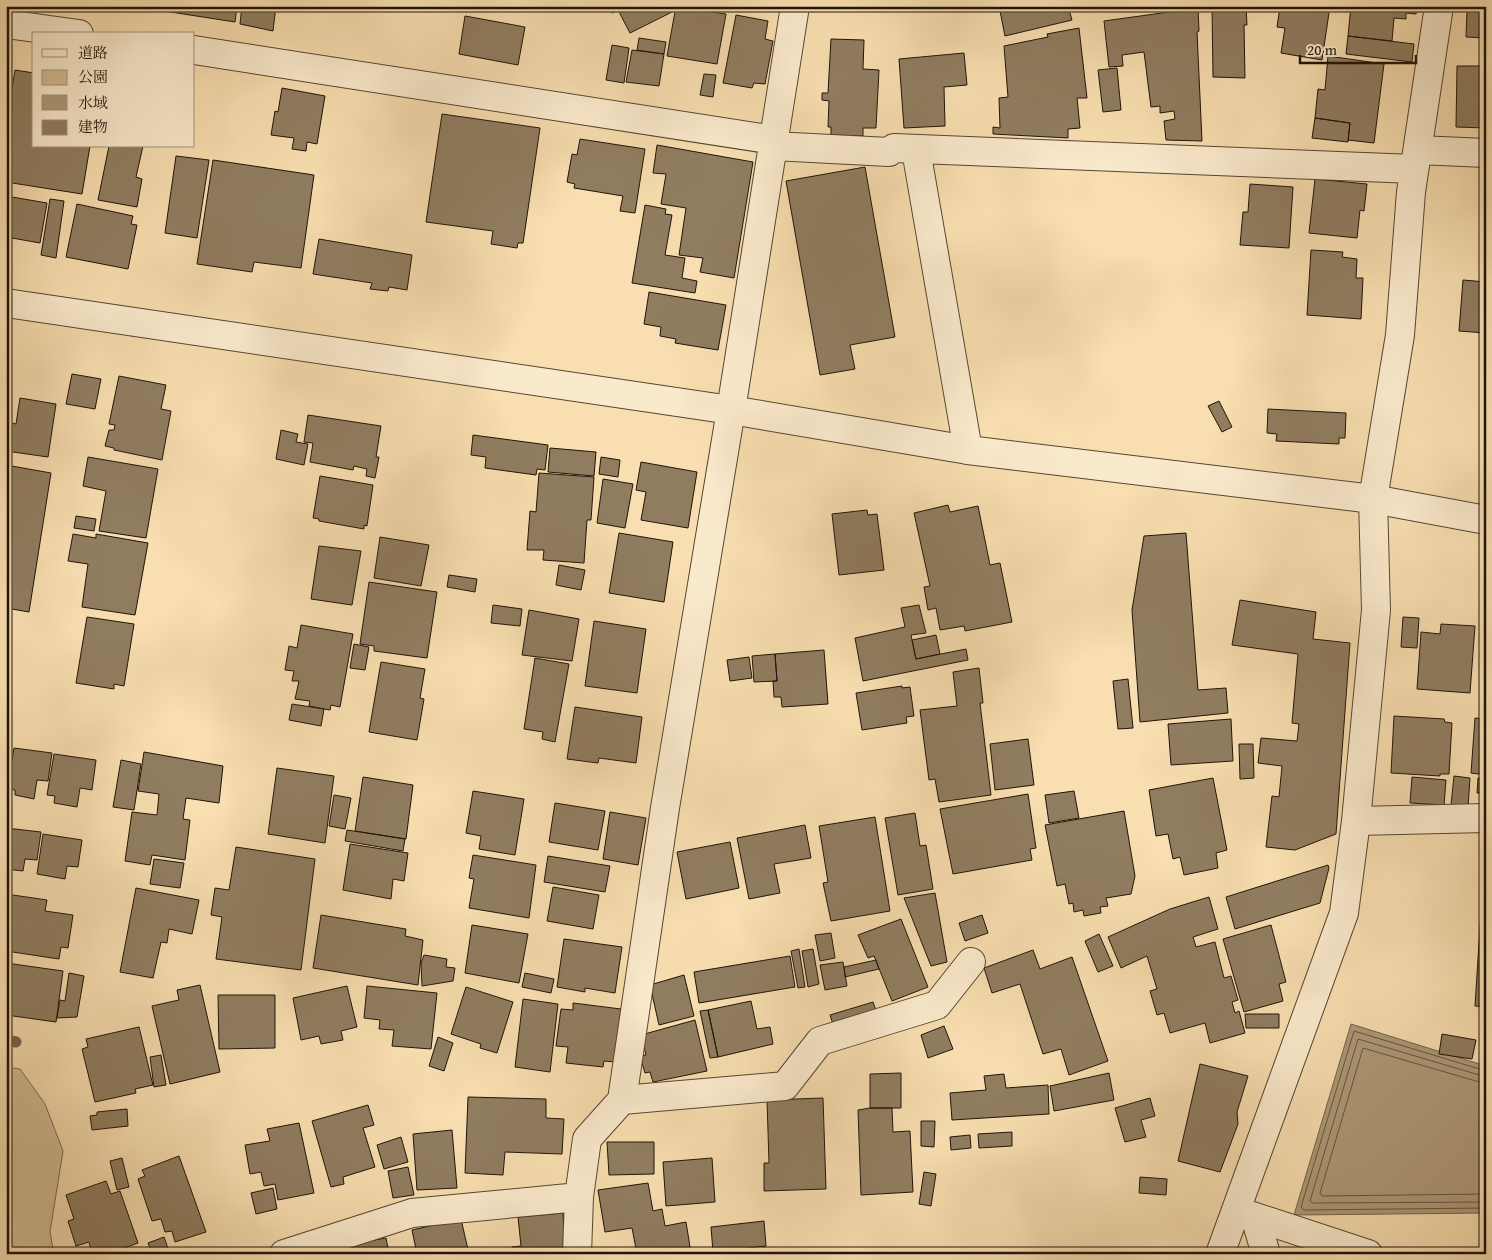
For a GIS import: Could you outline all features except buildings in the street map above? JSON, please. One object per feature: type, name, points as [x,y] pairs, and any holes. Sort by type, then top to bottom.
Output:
[{"type":"street","points":[[577,1254],[586,1139],[622,1100],[665,808],[795,6]]},
{"type":"street","points":[[1220,1254],[1246,1214],[1344,913],[1356,821],[1376,610],[1373,500],[1400,334],[1411,192],[1439,6]]},
{"type":"street","points":[[6,24],[64,32]]},
{"type":"street","points":[[195,50],[773,143],[889,152],[894,148],[1416,160],[1486,153]]},
{"type":"street","points":[[916,150],[968,450]]},
{"type":"street","points":[[6,303],[731,410],[968,450],[1373,500],[1486,520]]},
{"type":"street","points":[[1356,821],[1486,818]]},
{"type":"street","points":[[622,1100],[785,1086],[820,1041],[937,1005],[971,962]]},
{"type":"street","points":[[284,1254],[412,1213],[580,1198]]},
{"type":"street","points":[[1246,1214],[1266,1254]]},
{"type":"street","points":[[1246,1214],[1368,1254]]},
{"type":"green space","points":[[6,1067],[20,1069],[45,1104],[63,1151],[50,1232],[54,1254],[6,1254]]},
{"type":"water","points":[[1351,1024],[1486,1066],[1486,1213],[1294,1215]]},
{"type":"waterway","points":[[6,1040],[16,1042]]}]
